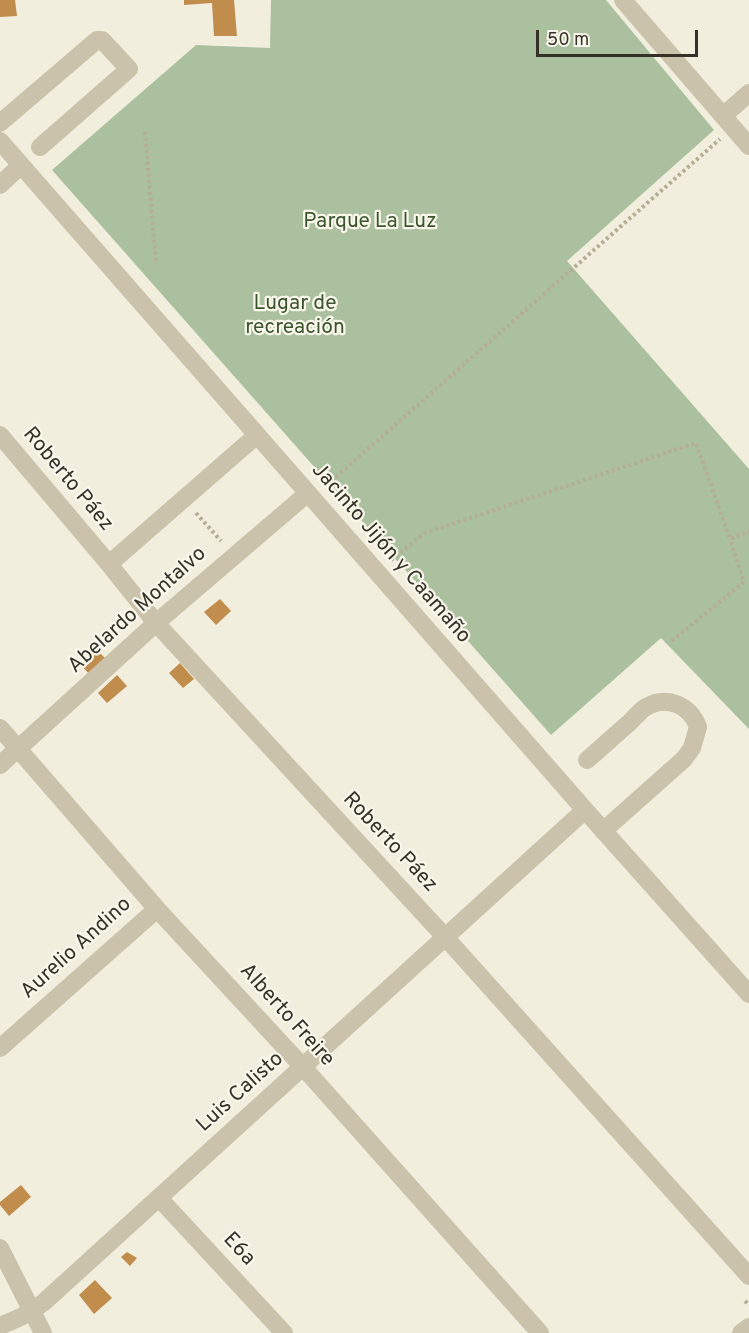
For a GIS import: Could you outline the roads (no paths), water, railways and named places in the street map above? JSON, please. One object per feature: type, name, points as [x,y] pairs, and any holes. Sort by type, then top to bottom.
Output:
[{"type":"street","points":[[623,0],[749,146]]},
{"type":"street","points":[[0,123],[97,39],[102,40],[129,69],[40,147]]},
{"type":"street","points":[[723,116],[749,93]]},
{"type":"street","name":"Jacinto Jijón y Caamaño","points":[[0,141],[257,435],[315,491],[582,820],[749,994]]},
{"type":"street","points":[[0,185],[21,165]]},
{"type":"street","name":"Roberto Páez","points":[[0,435],[156,623],[446,938],[749,1276]]},
{"type":"street","points":[[109,564],[257,435]]},
{"type":"street","name":"Abelardo Montalvo","points":[[0,765],[156,623],[315,491]]},
{"type":"street","name":"Luis Calisto","points":[[0,1326],[33,1311],[446,938],[582,820],[684,759],[692,748],[698,727],[684,707],[675,702],[660,702],[645,708],[587,760]]},
{"type":"street","name":"Alberto Freire","points":[[0,728],[158,909],[303,1067],[540,1333]]},
{"type":"street","name":"Aurelio Andino","points":[[0,1048],[158,909]]},
{"type":"street","name":"E6a","points":[[159,1198],[284,1333]]},
{"type":"street","points":[[0,1248],[43,1333]]},
{"type":"street","points":[[741,1333],[749,1327]]},
{"type":"park label","name":"Parque La Luz","points":[[370,223]]},
{"type":"park label","name":"Lugar de recreación","points":[[295,317]]}]
